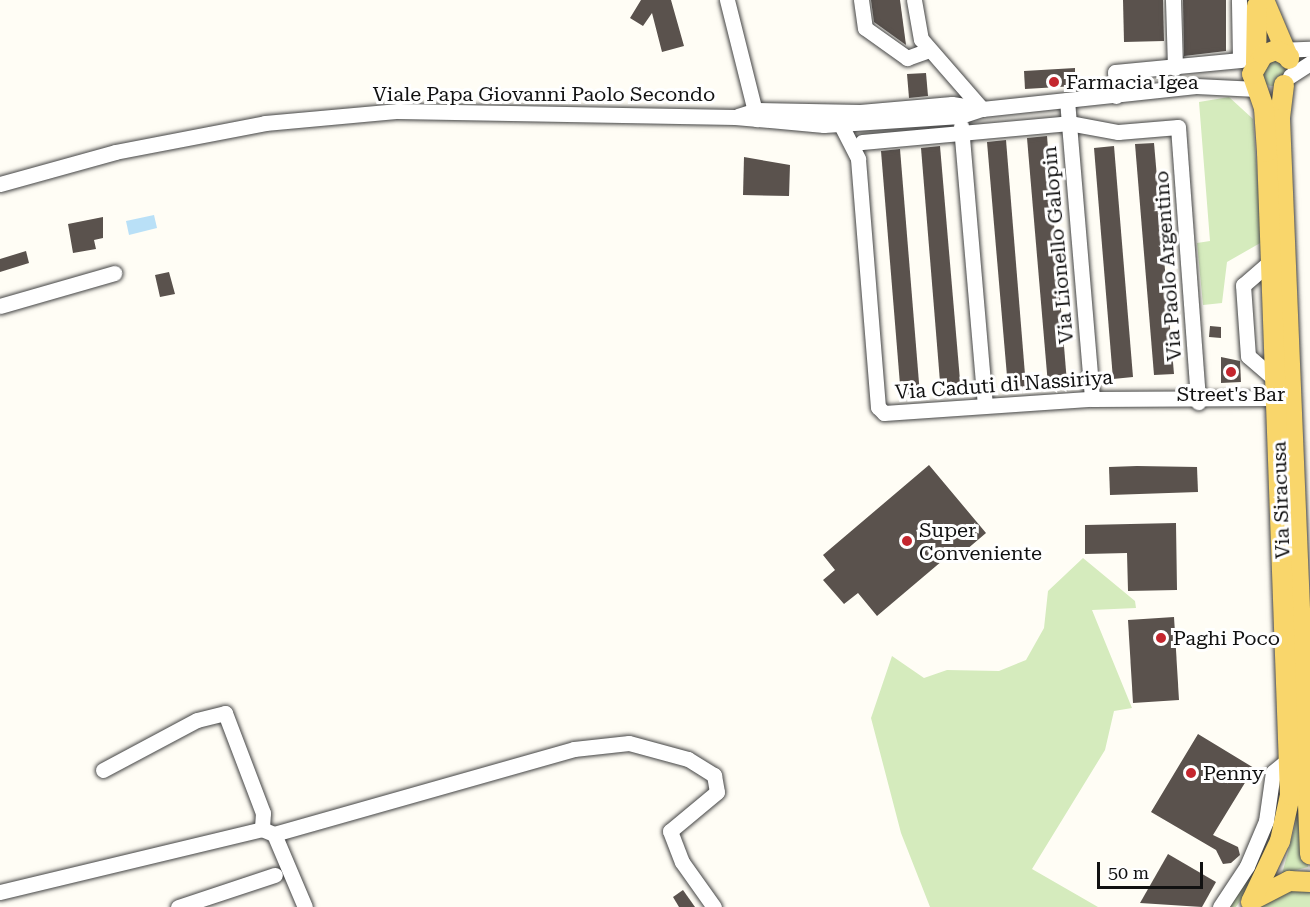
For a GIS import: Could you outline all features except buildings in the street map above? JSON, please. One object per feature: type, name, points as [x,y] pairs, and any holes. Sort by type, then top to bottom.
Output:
[{"type":"main road","name":"Via Siracusa","points":[[1249,904],[1280,841],[1290,795],[1277,389],[1264,108],[1258,90],[1255,65],[1257,0]]},
{"type":"main road","points":[[1258,90],[1272,94],[1285,64],[1264,0]]},
{"type":"main road","name":"Via Siracusa","points":[[1285,64],[1280,119],[1303,507],[1310,854]]},
{"type":"main road","points":[[1255,65],[1285,64]]},
{"type":"main road","points":[[1249,904],[1268,888],[1310,882]]},
{"type":"street","points":[[727,0],[757,116]]},
{"type":"street","points":[[861,0],[865,28],[907,57],[929,50]]},
{"type":"street","points":[[914,0],[921,39],[982,108]]},
{"type":"street","points":[[1173,0],[1175,69]]},
{"type":"street","points":[[1116,96],[1115,72],[1175,69],[1240,60],[1239,0]]},
{"type":"street","points":[[1285,64],[1310,49]]},
{"type":"street","points":[[1285,64],[1310,63]]},
{"type":"street","points":[[1196,86],[1255,65]]},
{"type":"street","points":[[801,111],[820,119],[857,129],[982,108],[1196,86],[1258,90]]},
{"type":"street","name":"Via Lionello Galopin","points":[[1067,100],[1092,399]]},
{"type":"street","points":[[757,116],[801,111],[925,107],[960,111]]},
{"type":"street","points":[[857,129],[925,107]]},
{"type":"street","name":"Viale Papa Giovanni Paolo Secondo","points":[[0,184],[115,152],[265,123],[398,111],[757,116]]},
{"type":"street","points":[[960,111],[985,405]]},
{"type":"street","points":[[757,116],[857,129],[962,134],[1069,123]]},
{"type":"street","name":"Via Paolo Argentino","points":[[1069,123],[1118,132],[1178,127],[1198,402]]},
{"type":"street","name":"Via Caduti di Nassiriya","points":[[857,129],[878,407],[884,413],[1092,399],[1198,402],[1277,389]]},
{"type":"street","points":[[1271,261],[1242,285],[1248,356],[1277,389]]},
{"type":"street","points":[[0,306],[114,273]]},
{"type":"street","points":[[103,770],[197,720],[225,714],[268,831],[305,907]]},
{"type":"street","points":[[0,892],[268,831],[583,747],[629,743],[688,759],[714,775],[717,792],[670,831],[682,862],[714,907]]},
{"type":"street","points":[[1220,907],[1247,866],[1266,821],[1274,772],[1290,758]]},
{"type":"street","points":[[178,907],[276,876]]},
{"type":"green space","points":[[1273,60],[1282,64],[1286,73],[1282,82],[1273,86],[1264,82],[1260,73],[1264,64]]},
{"type":"green space","points":[[1229,97],[1253,119],[1262,242],[1227,262],[1222,303],[1203,305],[1197,243],[1210,241],[1199,102]]},
{"type":"green space","points":[[1083,558],[1135,601],[1136,608],[1092,610],[1132,708],[1114,711],[1105,750],[1032,869],[1098,907],[930,907],[901,833],[871,718],[892,656],[924,678],[947,670],[999,671],[1026,660],[1044,628],[1048,591]]},
{"type":"green space","points":[[1296,699],[1308,867],[1282,874],[1298,815]]},
{"type":"green space","points":[[1275,807],[1257,874],[1236,907],[1227,907]]},
{"type":"green space","points":[[1287,889],[1310,890],[1310,907],[1256,907]]},
{"type":"water","points":[[154,215],[157,228],[129,235],[126,221]]},
{"type":"place","name":"Farmacia Igea","points":[[1054,82]]},
{"type":"place","name":"Street's Bar","points":[[1231,372]]},
{"type":"place","name":"Super Conveniente","points":[[907,541]]},
{"type":"place","name":"Paghi Poco","points":[[1161,638]]},
{"type":"place","name":"Penny","points":[[1191,773]]}]
